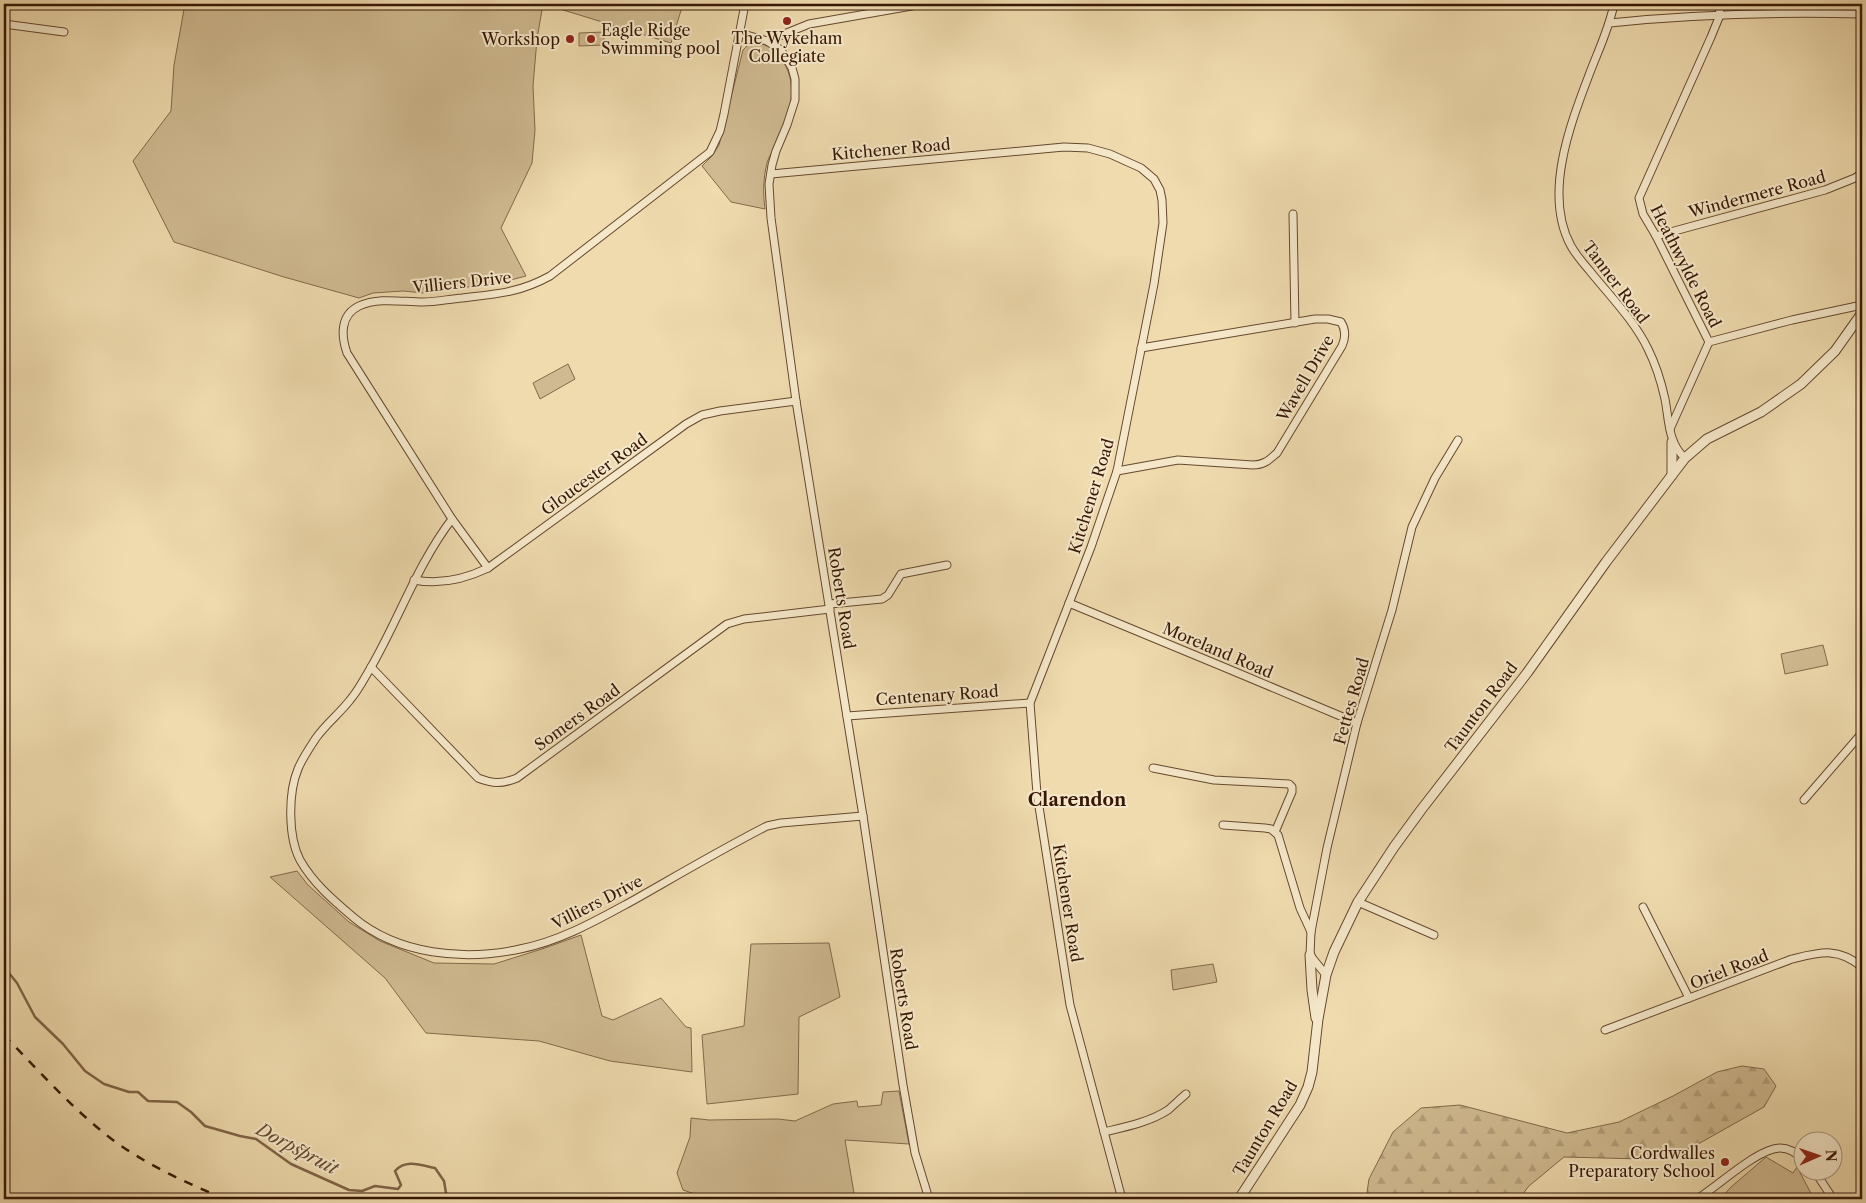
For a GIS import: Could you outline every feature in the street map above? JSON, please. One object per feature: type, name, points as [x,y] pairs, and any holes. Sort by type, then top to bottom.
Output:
[{"type":"street","name":"Villiers Drive","points":[[488,568],[452,519],[347,353],[342,330],[347,315],[358,306],[372,302],[425,302],[520,290],[550,276],[710,152],[720,131],[745,4]]},
{"type":"street","points":[[767,41],[808,24],[923,4]]},
{"type":"street","name":"Tanner Road","points":[[1614,4],[1610,23],[1589,75],[1568,136],[1561,175],[1561,221],[1572,249],[1647,346],[1660,380],[1672,442]]},
{"type":"street","name":"Heathwylde Road","points":[[1670,429],[1709,342],[1643,214],[1639,194],[1676,116],[1720,15],[1720,4]]},
{"type":"street","points":[[1610,23],[1720,15],[1860,14],[1860,4]]},
{"type":"street","points":[[4,24],[64,32]]},
{"type":"street","name":"Roberts Road","points":[[740,33],[767,41],[781,50],[792,68],[796,89],[795,100],[776,151],[771,174],[769,194],[770,218],[796,401],[863,816],[913,1143],[929,1199]]},
{"type":"street","name":"Kitchener Road","points":[[771,174],[1064,147],[1088,148],[1110,154],[1141,168],[1154,179],[1160,190],[1163,223],[1154,284],[1117,471],[1091,548],[1030,703],[1037,794],[1070,1005],[1122,1199]]},
{"type":"street","name":"Windermere Road","points":[[1656,236],[1825,190],[1855,178],[1862,173]]},
{"type":"street","points":[[1293,214],[1295,322]]},
{"type":"street","points":[[1709,342],[1792,320],[1862,305]]},
{"type":"street","name":"Taunton Road","points":[[1239,1199],[1300,1105],[1308,1088],[1326,975],[1334,952],[1358,902],[1421,810],[1493,718],[1685,458],[1708,439],[1761,412],[1801,384],[1835,351],[1862,313]]},
{"type":"street","name":"Wavell Drive","points":[[1117,471],[1178,460],[1253,465],[1268,462],[1277,453],[1345,339],[1344,327],[1341,322],[1328,319],[1295,322],[1141,348]]},
{"type":"street","name":"Gloucester Road","points":[[414,580],[426,582],[456,580],[471,576],[488,568],[686,424],[702,415],[796,401]]},
{"type":"street","name":"Fettes Road","points":[[1310,956],[1311,932],[1327,848],[1357,723],[1392,610],[1412,527],[1435,478],[1458,440]]},
{"type":"street","points":[[1672,442],[1677,451],[1685,458]]},
{"type":"street","points":[[1672,442],[1672,474]]},
{"type":"street","name":"Villiers Drive","points":[[452,519],[435,541],[371,667],[352,698],[316,738],[297,770],[290,806],[293,841],[299,858],[311,877],[334,901],[361,924],[399,944],[448,954],[482,955],[520,949],[561,937],[601,918],[767,826],[781,823],[863,816]]},
{"type":"street","name":"Somers Road","points":[[371,667],[478,778],[490,783],[503,784],[517,778],[727,624],[744,619],[882,598],[888,595],[901,574],[947,565]]},
{"type":"street","name":"Moreland Road","points":[[1069,603],[1357,723]]},
{"type":"street","name":"Centenary Road","points":[[847,716],[1030,703]]},
{"type":"street","points":[[1804,800],[1862,733]]},
{"type":"street","points":[[1153,768],[1214,780],[1242,783],[1289,784],[1292,787],[1292,792],[1275,832]]},
{"type":"street","points":[[1223,826],[1265,828],[1275,832],[1280,840],[1300,908],[1311,932]]},
{"type":"street","points":[[1358,902],[1434,935]]},
{"type":"street","points":[[1644,907],[1689,998]]},
{"type":"street","name":"Oriel Road","points":[[1605,1030],[1792,959],[1815,953],[1830,952],[1842,954],[1862,967]]},
{"type":"street","points":[[1310,956],[1326,975]]},
{"type":"street","points":[[1310,956],[1312,990],[1318,1025]]},
{"type":"street","points":[[1104,1132],[1128,1126],[1168,1110],[1186,1094]]},
{"type":"street","points":[[1697,1199],[1752,1160],[1773,1149],[1781,1148],[1794,1152]]},
{"type":"street","points":[[1821,1180],[1833,1199]]},
{"type":"green space","points":[[185,4],[543,4],[537,39],[533,86],[535,130],[532,163],[501,228],[526,276],[503,282],[424,293],[403,291],[373,293],[359,298],[284,277],[174,242],[133,161],[171,111],[174,65]]},
{"type":"green space","points":[[564,4],[683,4],[671,43],[563,10]]},
{"type":"green space","name":"Eagle Ridge Swimming pool","points":[[604,32],[604,45],[579,46],[579,33]]},
{"type":"green space","points":[[754,43],[767,46],[781,57],[788,72],[792,93],[785,124],[767,163],[764,186],[765,209],[731,202],[702,166],[719,145],[743,50]]},
{"type":"green space","points":[[568,364],[575,379],[540,399],[533,383]]},
{"type":"green space","points":[[1823,645],[1828,665],[1785,674],[1781,654]]},
{"type":"green space","points":[[297,871],[308,885],[349,922],[380,941],[434,963],[494,964],[581,935],[602,1016],[613,1020],[661,998],[686,1027],[691,1028],[692,1072],[610,1061],[539,1041],[426,1033],[385,978],[270,877]]},
{"type":"green space","points":[[829,943],[840,997],[799,1017],[798,1094],[707,1104],[702,1035],[744,1026],[751,944]]},
{"type":"green space","points":[[1213,964],[1217,982],[1173,990],[1171,970]]},
{"type":"green space","points":[[1742,1066],[1764,1069],[1776,1086],[1764,1107],[1691,1148],[1643,1159],[1564,1157],[1529,1186],[1519,1199],[1366,1199],[1369,1179],[1393,1132],[1421,1108],[1460,1105],[1567,1133],[1619,1122],[1717,1072]]},
{"type":"green space","points":[[899,1091],[909,1144],[845,1140],[855,1199],[710,1199],[683,1190],[677,1173],[690,1137],[691,1118],[709,1120],[778,1119],[795,1121],[833,1104],[857,1101],[858,1107],[881,1105],[883,1092]]},
{"type":"green space","points":[[1766,1157],[1793,1173],[1794,1172],[1794,1180],[1804,1180],[1814,1199],[1720,1199]]},
{"type":"waterway","name":"Dorpspruit","points":[[4,967],[17,983],[35,1017],[63,1044],[85,1071],[104,1084],[129,1092],[138,1092],[148,1101],[177,1102],[191,1112],[205,1126],[256,1139],[291,1164],[349,1190],[362,1191],[375,1186],[398,1189],[401,1185],[395,1171],[399,1167],[419,1164],[435,1168],[444,1181],[447,1199]]},
{"type":"railway","points":[[4,1035],[72,1105],[117,1143],[143,1160],[225,1199]]},
{"type":"place","name":"The Wykeham Collegiate","points":[[787,21]]},
{"type":"place","name":"Workshop","points":[[570,39]]},
{"type":"place","name":"Eagle Ridge Swimming pool","points":[[591,39]]},
{"type":"place","name":"Cordwalles Preparatory School","points":[[1725,1162]]},
{"type":"district","name":"Clarendon","points":[[1077,800]]}]
